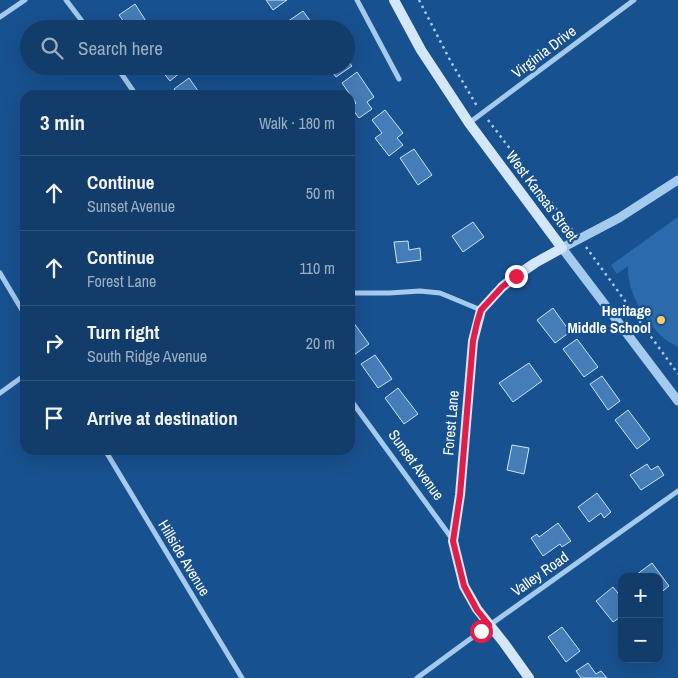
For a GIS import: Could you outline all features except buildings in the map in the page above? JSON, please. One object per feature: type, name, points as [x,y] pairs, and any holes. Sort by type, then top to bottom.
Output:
[{"type":"main road","name":"West Kansas Street","points":[[394,0],[421,50],[469,123],[562,248]]},
{"type":"main road","points":[[481,310],[502,287],[516,276],[535,262],[562,248]]},
{"type":"main road","name":"Forest Lane","points":[[453,541],[460,495],[473,341],[481,310]]},
{"type":"main road","name":"Sunset Avenue","points":[[453,541],[464,586],[477,610],[529,678]]},
{"type":"street","points":[[0,17],[25,0]]},
{"type":"street","points":[[66,0],[81,20]]},
{"type":"street","points":[[357,0],[398,79]]},
{"type":"street","name":"Virginia Drive","points":[[469,123],[634,0]]},
{"type":"street","points":[[122,75],[133,90]]},
{"type":"street","points":[[562,248],[619,218],[678,180]]},
{"type":"street","name":"West Kansas Street","points":[[562,248],[678,401]]},
{"type":"street","points":[[0,273],[20,307]]},
{"type":"street","points":[[355,293],[420,291],[440,293],[481,310]]},
{"type":"street","points":[[0,393],[20,379]]},
{"type":"street","name":"Sunset Avenue","points":[[355,406],[453,541]]},
{"type":"street","name":"Hillside Avenue","points":[[108,455],[242,678]]},
{"type":"street","name":"Valley Road","points":[[417,678],[678,491]]},
{"type":"path","points":[[419,0],[451,62],[474,101]]},
{"type":"path","points":[[494,128],[568,224]]},
{"type":"path","points":[[598,263],[678,374]]},
{"type":"shaded area","name":"Heritage Middle School","points":[[678,217],[678,347],[668,342],[659,334],[642,313],[631,289],[628,266],[617,274],[611,265]]},
{"type":"place","name":"Heritage Middle School","points":[[661,320]]},
{"type":"route","points":[[481,631],[489,625],[477,610],[464,586],[453,541],[460,495],[473,341],[481,310],[502,287],[516,276]]}]
